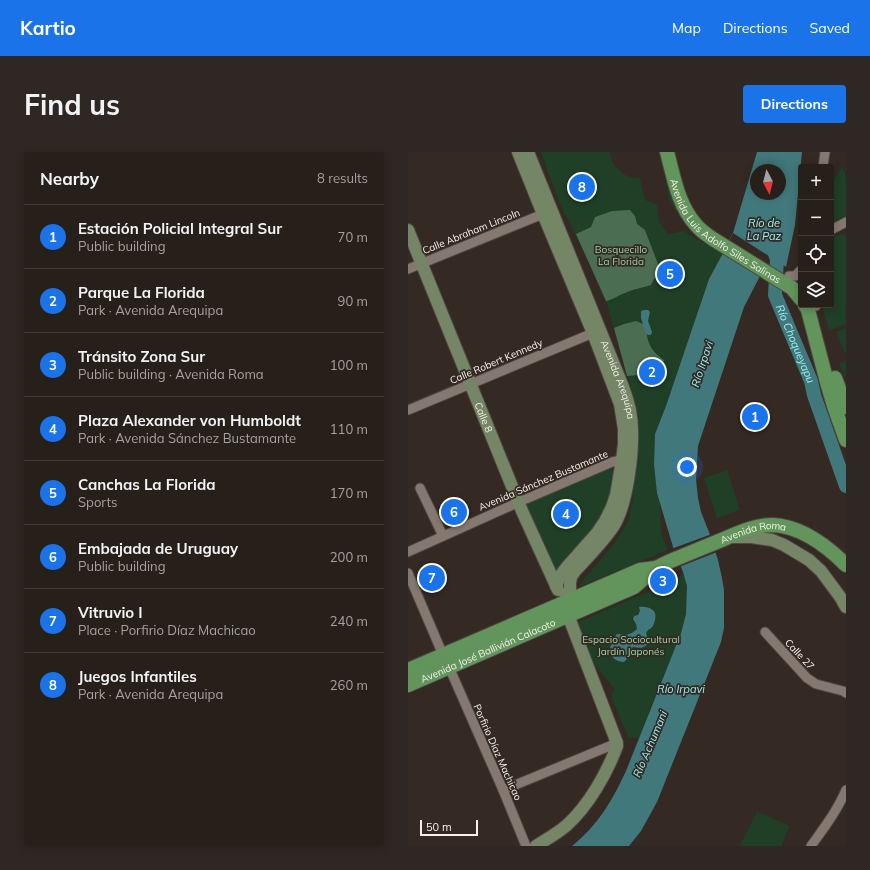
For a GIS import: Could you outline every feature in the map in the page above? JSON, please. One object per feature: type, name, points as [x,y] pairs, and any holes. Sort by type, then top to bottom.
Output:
[{"type":"main road","name":"Avenida Arequipa","points":[[518,152],[547,212],[597,331],[620,404],[624,428],[626,494],[621,510],[614,526],[571,577],[566,609]]},
{"type":"main road","name":"Avenida Arequipa","points":[[528,152],[547,212]]},
{"type":"main road","name":"Avenida Luis Adolfo Siles Salinas","points":[[667,152],[678,194],[687,213],[696,225],[702,231],[795,280]]},
{"type":"main road","name":"Avenida Luis Adolfo Siles Salinas","points":[[675,152],[684,192],[691,206],[728,244]]},
{"type":"main road","name":"Calle 8","points":[[408,230],[518,502],[566,609],[617,743]]},
{"type":"main road","points":[[810,308],[808,310],[835,409],[846,440]]},
{"type":"main road","points":[[814,308],[837,384],[846,407]]},
{"type":"main road","points":[[832,398],[838,408],[846,428]]},
{"type":"main road","name":"Avenida Arequipa","points":[[556,586],[560,576],[597,533],[605,521],[616,495],[626,461]]},
{"type":"main road","points":[[772,525],[768,532],[772,540]]},
{"type":"main road","name":"Avenida Roma","points":[[566,609],[634,587],[662,565],[753,528],[772,525],[784,527],[808,536],[822,544],[846,565]]},
{"type":"main road","points":[[725,539],[751,537],[772,540],[784,545],[809,560],[821,571],[846,607]]},
{"type":"main road","name":"Avenida José Ballivián Calacoto","points":[[408,685],[446,661],[566,609]]},
{"type":"main road","name":"Avenida José Ballivián Calacoto","points":[[408,670],[446,661]]},
{"type":"main road","points":[[536,846],[558,832],[587,802],[600,782],[617,743]]},
{"type":"street","points":[[823,164],[825,152]]},
{"type":"street","name":"Calle Abraham Lincoln","points":[[408,269],[547,212]]},
{"type":"street","points":[[834,228],[846,222]]},
{"type":"street","name":"Calle Robert Kennedy","points":[[408,410],[597,331]]},
{"type":"street","name":"Avenida Sánchez Bustamante","points":[[408,552],[518,502],[612,462],[626,461]]},
{"type":"street","points":[[420,488],[443,536]]},
{"type":"street","name":"Porfirio Díaz Machicao","points":[[408,573],[526,846]]},
{"type":"street","name":"Calle 27","points":[[765,632],[807,678],[816,684],[846,693]]},
{"type":"street","points":[[503,790],[617,743]]},
{"type":"street","points":[[811,846],[832,817],[846,790]]},
{"type":"green space","points":[[541,152],[610,152],[613,163],[620,171],[634,178],[640,178],[645,200],[657,205],[659,222],[668,234],[684,231],[723,253],[709,279],[655,434],[654,465],[657,493],[660,504],[661,534],[668,550],[580,586],[580,584],[613,545],[628,521],[632,505],[639,438],[639,418],[606,301],[589,262],[559,202]]},
{"type":"green space","points":[[660,152],[663,152],[683,218],[670,202]]},
{"type":"green space","points":[[842,167],[846,177],[846,216],[834,222],[834,200],[834,180]]},
{"type":"green space","name":"Bosquecillo La Florida","points":[[630,210],[635,216],[637,224],[645,230],[658,264],[656,275],[651,285],[631,290],[606,301],[576,234],[591,227],[595,217],[612,211]]},
{"type":"green space","points":[[846,234],[846,324],[829,331],[823,308],[834,308],[834,237]]},
{"type":"green space","points":[[636,321],[643,324],[652,348],[657,355],[664,360],[663,366],[657,378],[652,379],[638,375],[627,376],[614,328]]},
{"type":"green space","points":[[846,328],[846,352],[845,353],[836,332]]},
{"type":"green space","points":[[846,361],[846,379],[839,364]]},
{"type":"green space","points":[[608,468],[614,473],[612,495],[602,519],[558,569],[553,569],[526,505]]},
{"type":"green space","points":[[727,470],[740,510],[717,518],[704,478]]},
{"type":"green space","name":"Espacio Sociocultural Jardín Japonés","points":[[683,572],[687,598],[686,612],[679,638],[639,738],[628,737],[611,696],[615,690],[594,664],[579,626],[579,622],[675,580],[679,578]]},
{"type":"green space","points":[[757,811],[790,826],[781,846],[740,846]]},
{"type":"water","points":[[757,152],[802,152],[801,164],[798,164],[798,194],[795,225],[786,267],[772,258],[760,276],[744,307],[698,446],[696,479],[698,498],[701,512],[718,560],[724,590],[724,628],[721,642],[657,802],[641,831],[629,846],[572,846],[589,830],[604,812],[621,782],[681,633],[686,614],[687,586],[673,547],[657,493],[654,465],[655,434],[709,279],[733,233],[750,176],[750,200],[786,200],[786,164],[753,164]]},
{"type":"water","points":[[648,310],[650,312],[648,321],[652,332],[651,335],[646,334],[641,318],[641,311]]},
{"type":"water","points":[[639,607],[651,609],[656,616],[653,626],[646,633],[649,642],[642,648],[633,647],[629,652],[628,658],[624,662],[618,661],[614,659],[610,652],[611,643],[617,634],[623,635],[632,633],[637,629],[633,619],[634,616],[638,615],[640,611]]},
{"type":"pier","points":[[733,233],[788,268],[785,269],[773,261],[761,277],[727,247]]},
{"type":"pier","points":[[712,534],[717,552],[679,567],[671,549]]},
{"type":"waterway","name":"Río Choqueyapu","points":[[771,243],[777,259],[775,295],[811,381],[814,395],[846,486]]},
{"type":"place","name":"Juegos Infantiles","points":[[582,187]]},
{"type":"place","name":"Canchas La Florida","points":[[670,274]]},
{"type":"place","name":"Parque La Florida","points":[[652,372]]},
{"type":"place","name":"Estación Policial Integral Sur","points":[[755,417]]},
{"type":"place","name":"Embajada de Uruguay","points":[[454,512]]},
{"type":"place","name":"Plaza Alexander von Humboldt","points":[[566,514]]},
{"type":"place","name":"Vitruvio I","points":[[432,578]]},
{"type":"place","name":"Tránsito Zona Sur","points":[[663,581]]},
{"type":"water label","name":"Río de La Paz","points":[[764,229]]},
{"type":"water label","name":"Río Irpavi","points":[[702,364]]},
{"type":"water label","name":"Río Irpavi","points":[[681,689]]},
{"type":"water label","name":"Río Achumani","points":[[650,744]]}]
